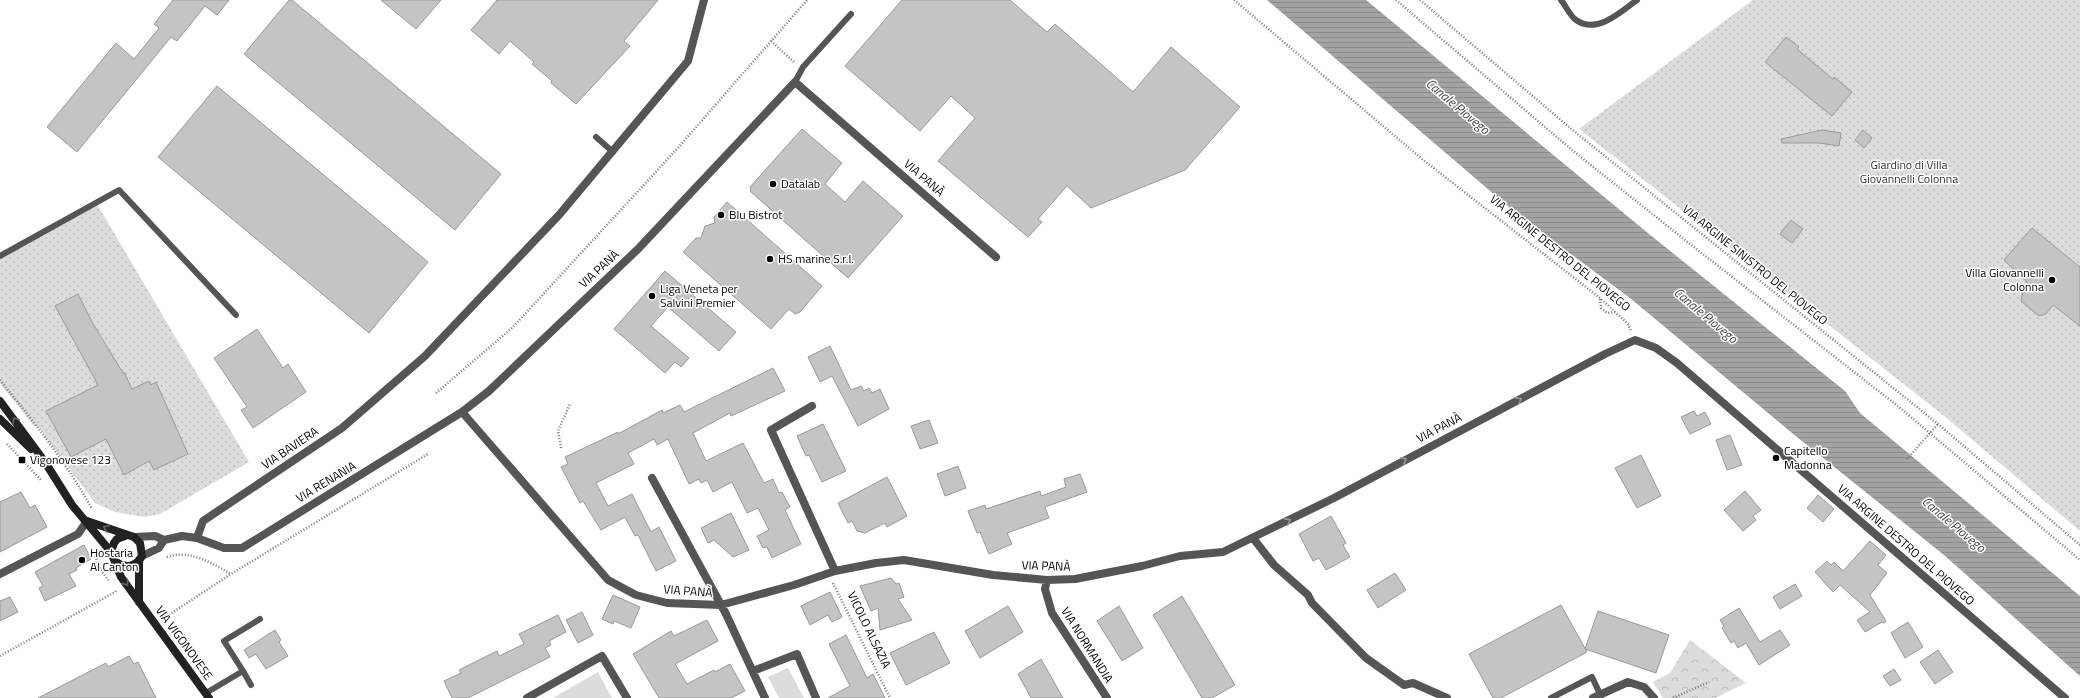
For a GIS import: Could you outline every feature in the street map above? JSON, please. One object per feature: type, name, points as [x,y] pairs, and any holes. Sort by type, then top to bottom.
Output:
[{"type":"main road","name":"VIA VIGONOVESE","points":[[0,401],[44,462],[72,506],[86,521],[93,533],[111,552],[121,577],[208,696]]},
{"type":"main road","name":"VIA VIGONOVESE","points":[[0,420],[44,462]]},
{"type":"main road","name":"VIA VIGONOVESE","points":[[86,521],[129,536],[142,546],[140,558],[139,602]]},
{"type":"main road","points":[[111,552],[114,543],[118,539],[129,536]]},
{"type":"main road","points":[[116,562],[126,567],[136,564],[140,558]]},
{"type":"street","points":[[613,152],[688,61],[704,0]]},
{"type":"street","name":"VIA PANÀ","points":[[996,257],[795,82],[638,249],[489,391],[462,412],[608,580],[636,595],[667,603],[721,605],[794,585],[831,572],[876,563],[904,560],[993,575],[1047,580],[1075,579],[1142,566],[1180,556],[1223,552],[1253,538],[1635,340]]},
{"type":"street","name":"VIA BAVIERA","points":[[197,538],[203,521],[342,428],[425,356],[559,215],[613,152]]},
{"type":"street","name":"VIA ARGINE DESTRO DEL PIOVEGO","points":[[1635,340],[1656,348],[1677,363],[2065,698]]},
{"type":"street","points":[[812,406],[771,430],[831,572]]},
{"type":"street","name":"VIA RENANIA","points":[[197,538],[224,548],[242,548],[462,412]]},
{"type":"street","name":"VIA PANÀ","points":[[652,478],[721,605]]},
{"type":"street","points":[[0,574],[78,534],[86,521]]},
{"type":"street","points":[[129,536],[155,536],[164,540],[182,536],[197,538]]},
{"type":"street","points":[[1253,538],[1274,565],[1308,595],[1312,603],[1376,667],[1404,685],[1413,683],[1447,698]]},
{"type":"street","points":[[140,558],[159,548],[164,540]]},
{"type":"street","name":"VIA NORMANDIA","points":[[1047,580],[1045,589],[1052,613],[1107,698]]},
{"type":"street","points":[[721,605],[765,698]]},
{"type":"street","points":[[753,671],[797,654],[816,698]]},
{"type":"street","points":[[527,698],[602,656],[627,698]]},
{"type":"street","points":[[1592,698],[1628,682],[1644,687],[1654,698]]},
{"type":"lane","points":[[1561,0],[1576,20],[1586,24],[1599,23],[1612,19],[1638,0]]},
{"type":"lane","points":[[795,82],[802,70],[850,14]]},
{"type":"lane","points":[[596,137],[613,152]]},
{"type":"lane","points":[[0,256],[119,190],[236,315]]},
{"type":"lane","points":[[251,685],[224,641],[260,619]]},
{"type":"lane","points":[[208,696],[242,671]]},
{"type":"lane","points":[[1551,698],[1592,678],[1600,694]]},
{"type":"path","points":[[436,393],[512,328],[677,149],[807,0]]},
{"type":"path","name":"VIA ARGINE DESTRO DEL PIOVEGO","points":[[1234,0],[1422,159],[1600,298],[1628,324],[1635,340]]},
{"type":"path","points":[[1396,0],[1623,192],[1930,433],[2080,560]]},
{"type":"path","name":"VIA ARGINE SINISTRO DEL PIOVEGO","points":[[1420,0],[1575,132],[1938,424],[2080,545]]},
{"type":"path","points":[[771,41],[802,70]]},
{"type":"path","points":[[1600,298],[1601,308],[1607,313],[1616,312]]},
{"type":"path","points":[[0,380],[57,455],[94,512]]},
{"type":"path","points":[[561,448],[558,431],[570,404]]},
{"type":"path","points":[[1907,459],[1938,424]]},
{"type":"path","points":[[3,440],[32,469],[45,485]]},
{"type":"path","points":[[162,620],[231,574],[428,454]]},
{"type":"path","points":[[87,544],[91,546],[103,573],[120,596]]},
{"type":"path","points":[[171,551],[172,555],[184,553],[231,574]]},
{"type":"path","name":"VICOLO ALSAZIA","points":[[831,572],[890,698]]},
{"type":"path","points":[[0,656],[115,592],[116,590]]},
{"type":"path","points":[[1673,698],[1709,682]]},
{"type":"green space","name":"Giardino di Villa Giovannelli Colonna","points":[[1753,0],[2080,0],[2080,531],[1943,415],[1579,129]]},
{"type":"green space","points":[[97,204],[249,462],[160,514],[145,517],[115,512],[95,503],[39,428],[33,425],[0,383],[0,258]]},
{"type":"green space","points":[[1690,640],[1746,683],[1715,698],[1663,698],[1653,682],[1670,673]]},
{"type":"green space","points":[[788,668],[804,698],[779,698],[768,677]]},
{"type":"green space","points":[[598,672],[612,698],[553,698]]},
{"type":"water","name":"Canale Piovego","points":[[1267,0],[1366,0],[1649,234],[1845,391],[1860,413],[2080,596],[2080,676],[1944,555],[1792,433],[1630,298],[1517,214]]},
{"type":"building","points":[[173,0],[229,0],[217,15],[205,6],[177,41],[171,37],[77,152],[47,127],[116,43],[134,59],[159,28],[154,24]]},
{"type":"building","points":[[289,0],[292,0],[501,174],[455,230],[244,54]]},
{"type":"building","points":[[381,0],[441,0],[416,29]]},
{"type":"building","points":[[497,0],[658,0],[624,41],[630,46],[576,104],[551,83],[552,81],[532,64],[534,62],[510,41],[499,54],[471,30]]},
{"type":"building","points":[[902,0],[1010,0],[1047,32],[1055,24],[1133,92],[1171,47],[1240,107],[1185,170],[1091,208],[1067,186],[1038,219],[1042,222],[1028,237],[938,161],[975,118],[951,96],[920,131],[845,66]]},
{"type":"building","points":[[1786,37],[1799,47],[1797,49],[1833,79],[1834,77],[1852,92],[1832,116],[1765,62]]},
{"type":"building","points":[[217,86],[428,262],[369,333],[158,157]]},
{"type":"building","points":[[802,129],[842,163],[825,184],[845,202],[863,181],[903,216],[848,278],[751,192],[750,187]]},
{"type":"building","points":[[1822,130],[1841,133],[1839,146],[1819,143],[1782,143],[1781,139]]},
{"type":"building","points":[[1863,130],[1872,138],[1864,148],[1855,140]]},
{"type":"building","points":[[727,202],[822,286],[800,312],[795,314],[789,309],[771,329],[683,252],[696,238],[701,238],[705,226],[715,223],[714,217]]},
{"type":"building","points":[[1791,220],[1803,229],[1792,243],[1780,234]]},
{"type":"building","name":"Villa Giovannelli Colonna","points":[[2032,228],[2080,267],[2080,326],[2053,305],[2046,314],[2039,316],[2021,301],[2022,295],[2030,285],[2004,260]]},
{"type":"building","points":[[665,271],[736,332],[719,351],[668,307],[651,326],[689,358],[681,367],[675,362],[665,373],[614,329]]},
{"type":"building","points":[[78,294],[92,322],[123,373],[124,372],[132,389],[149,381],[151,385],[156,382],[188,454],[154,470],[149,461],[124,475],[106,439],[71,457],[46,411],[98,385],[55,306]]},
{"type":"building","points":[[257,329],[283,368],[288,364],[306,392],[253,428],[241,410],[247,407],[214,358]]},
{"type":"building","points":[[830,346],[851,390],[861,386],[864,391],[869,388],[872,393],[880,389],[889,409],[858,426],[832,376],[820,382],[808,357]]},
{"type":"building","points":[[773,368],[785,391],[731,416],[730,413],[693,433],[706,461],[743,443],[764,483],[773,479],[779,493],[782,492],[790,507],[785,510],[801,544],[772,558],[767,547],[763,548],[757,536],[769,530],[758,508],[747,513],[732,482],[713,492],[707,480],[701,483],[699,479],[689,484],[668,439],[657,445],[654,439],[628,453],[634,464],[596,483],[608,506],[632,494],[651,532],[659,527],[676,561],[656,571],[638,535],[635,536],[625,517],[601,530],[583,501],[580,503],[561,467],[568,464],[565,457],[618,432],[618,434],[662,410],[663,413],[680,405],[684,412]]},
{"type":"building","points":[[1694,411],[1697,416],[1705,412],[1711,424],[1690,434],[1681,417]]},
{"type":"building","points":[[929,420],[938,443],[920,449],[911,426]]},
{"type":"building","points":[[823,424],[846,471],[822,482],[809,455],[806,456],[797,436]]},
{"type":"building","points":[[1730,435],[1742,465],[1727,470],[1716,440]]},
{"type":"building","points":[[1641,455],[1661,496],[1637,508],[1615,468]]},
{"type":"building","points":[[958,466],[966,488],[945,496],[937,474]]},
{"type":"building","points":[[1080,474],[1087,492],[1045,507],[1049,518],[1007,533],[1012,544],[989,554],[980,532],[977,533],[968,511],[985,505],[986,509],[1040,491],[1041,496],[1066,487],[1064,479]]},
{"type":"building","points":[[887,477],[907,516],[887,527],[885,523],[865,533],[857,531],[852,521],[848,523],[838,503]]},
{"type":"building","points":[[1745,491],[1761,510],[1753,516],[1756,520],[1743,531],[1724,510]]},
{"type":"building","points":[[21,492],[30,508],[35,505],[47,527],[0,552],[0,502]]},
{"type":"building","points":[[1818,495],[1834,509],[1823,522],[1807,508]]},
{"type":"building","points":[[731,513],[749,550],[733,557],[714,540],[708,543],[701,528]]},
{"type":"building","points":[[1331,516],[1346,543],[1343,545],[1350,557],[1326,570],[1319,558],[1313,561],[1299,534]]},
{"type":"building","points":[[1870,541],[1886,555],[1878,565],[1887,573],[1870,595],[1886,621],[1865,632],[1857,620],[1870,612],[1840,585],[1833,592],[1815,572],[1827,561],[1831,565],[1834,562],[1843,571]]},
{"type":"building","points":[[84,545],[91,559],[76,568],[77,570],[69,574],[76,586],[45,601],[39,588],[43,586],[35,572]]},
{"type":"building","points":[[1395,573],[1406,590],[1378,608],[1367,590]]},
{"type":"building","points":[[891,578],[896,584],[899,583],[904,597],[898,599],[912,620],[880,630],[878,608],[871,611],[860,586]]},
{"type":"building","points":[[1795,584],[1802,596],[1780,609],[1773,597]]},
{"type":"building","points":[[830,592],[842,617],[832,622],[828,615],[810,625],[801,606]]},
{"type":"building","points":[[613,595],[640,607],[631,628],[614,621],[613,624],[602,619]]},
{"type":"building","points":[[1182,596],[1235,685],[1212,698],[1202,698],[1153,615]]},
{"type":"building","points":[[10,597],[18,612],[0,621],[0,601]]},
{"type":"building","points":[[1561,605],[1587,652],[1501,698],[1493,698],[1469,654]]},
{"type":"building","points":[[1008,606],[1023,632],[980,658],[965,631]]},
{"type":"building","points":[[1119,606],[1143,648],[1122,661],[1097,621]]},
{"type":"building","points":[[1739,608],[1760,642],[1780,630],[1790,645],[1759,665],[1746,643],[1738,648],[1734,641],[1731,643],[1722,628],[1724,626],[1720,620]]},
{"type":"building","points":[[1598,611],[1669,635],[1656,673],[1585,649]]},
{"type":"building","points":[[582,612],[593,635],[578,643],[566,620]]},
{"type":"building","points":[[558,615],[566,632],[549,641],[551,645],[545,648],[550,657],[468,698],[452,698],[444,681],[461,673],[459,670],[497,651],[499,656],[524,644],[519,634]]},
{"type":"building","points":[[707,620],[718,641],[675,664],[687,684],[714,670],[715,672],[730,664],[745,691],[731,698],[659,698],[633,654],[671,631],[674,636]]},
{"type":"building","points":[[1908,622],[1923,647],[1905,658],[1891,633]]},
{"type":"building","points":[[275,630],[281,640],[279,642],[288,656],[266,669],[256,654],[249,658],[244,650]]},
{"type":"building","points":[[934,632],[950,663],[906,685],[890,653]]},
{"type":"building","points":[[846,635],[867,678],[873,674],[885,698],[828,698],[850,686],[829,644]]},
{"type":"building","points":[[1938,650],[1953,672],[1935,684],[1920,662]]},
{"type":"building","points":[[129,656],[134,664],[138,662],[156,698],[38,698],[106,663],[108,667]]},
{"type":"building","points":[[1041,659],[1063,698],[1031,698],[1018,674]]},
{"type":"building","points":[[1894,669],[1901,680],[1890,686],[1883,676]]},
{"type":"place","name":"Datalab","points":[[773,184]]},
{"type":"place","name":"Blu Bistrot","points":[[721,215]]},
{"type":"place","name":"HS marine S.r.l.","points":[[770,259]]},
{"type":"place","name":"Villa Giovannelli Colonna","points":[[2052,280]]},
{"type":"place","name":"Liga Veneta per Salvini Premier","points":[[652,296]]},
{"type":"place","name":"Capitello Madonna","points":[[1776,458]]},
{"type":"place","name":"Vigonovese 123","points":[[22,460]]},
{"type":"place","name":"Hostaria Al Canton","points":[[82,560]]}]
